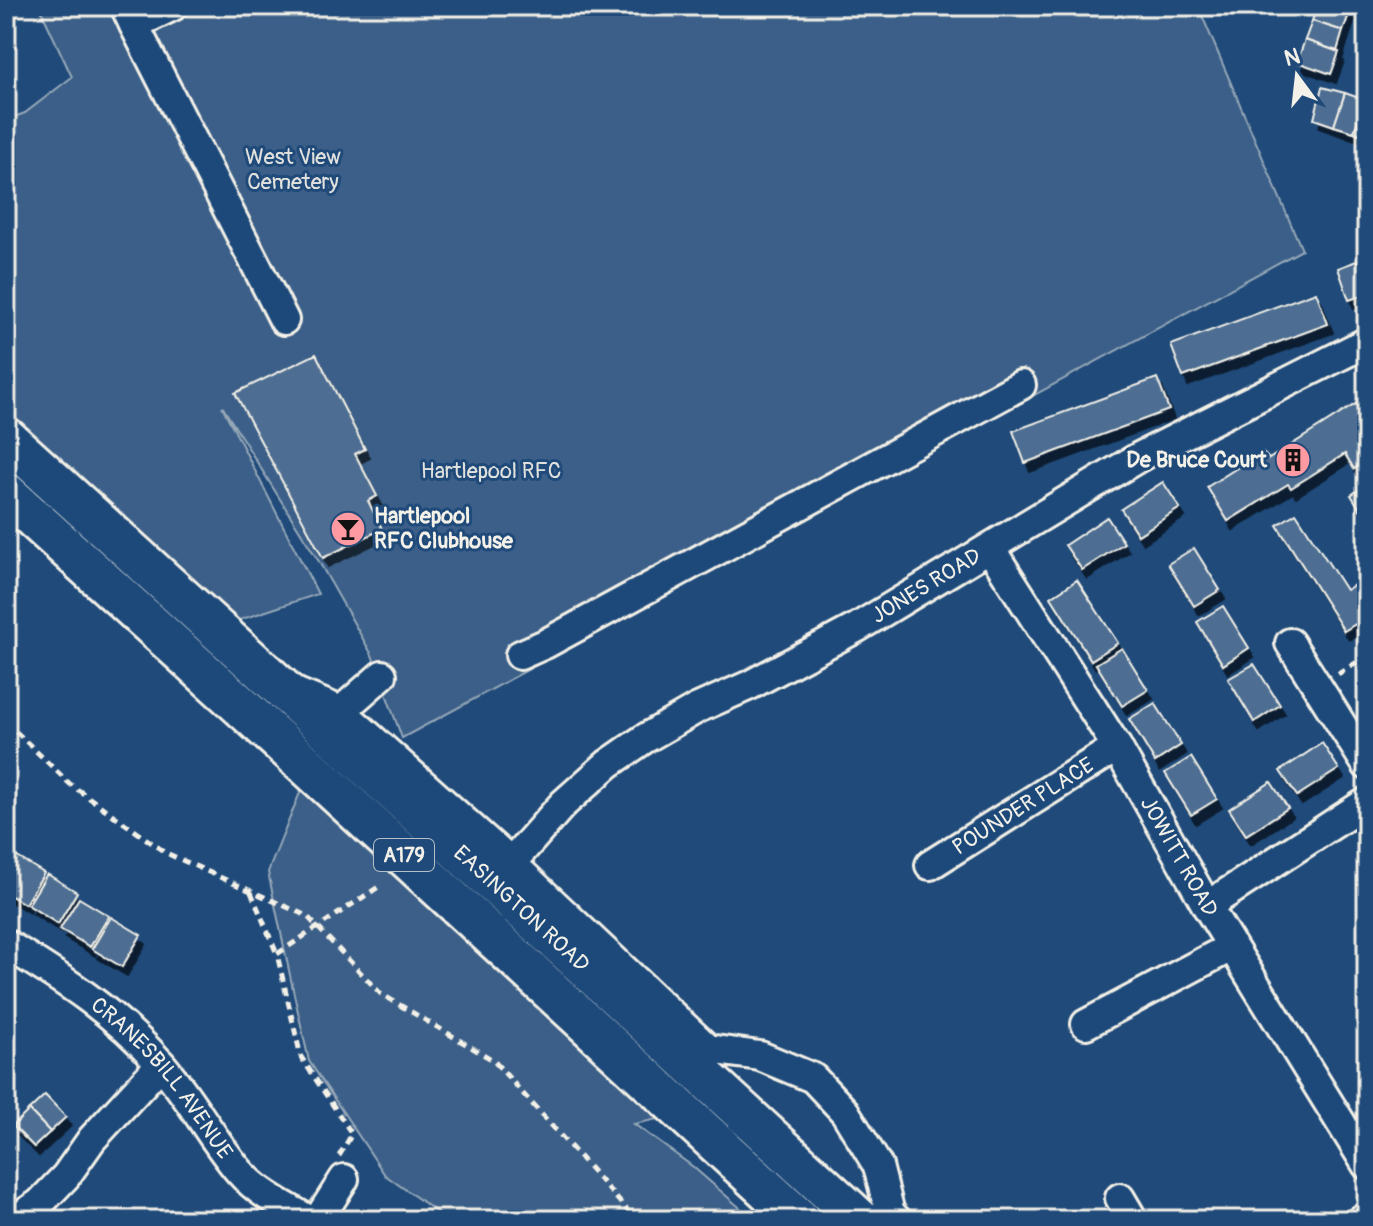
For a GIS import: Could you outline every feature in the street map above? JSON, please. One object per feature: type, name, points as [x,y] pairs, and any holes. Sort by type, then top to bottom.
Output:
[{"type":"highway","name":"EASINGTON ROAD","points":[[6,438],[860,1220]]},
{"type":"highway","name":"EASINGTON ROAD","points":[[6,493],[800,1220]]},
{"type":"street","points":[[173,6],[129,16],[284,320]]},
{"type":"street","name":"JONES ROAD","points":[[511,863],[563,804],[608,764],[644,739],[698,708],[750,685],[858,627],[1139,457],[1367,342]]},
{"type":"street","points":[[520,655],[1021,385]]},
{"type":"street","name":"JOWITT ROAD","points":[[990,548],[1117,747],[1231,947],[1367,1165]]},
{"type":"street","points":[[1290,643],[1367,765]]},
{"type":"street","points":[[341,711],[382,675]]},
{"type":"street","points":[[278,685],[341,711],[511,863],[708,1049],[760,1056],[813,1078],[845,1112],[878,1166],[890,1213],[897,1220]]},
{"type":"street","name":"POUNDER PLACE","points":[[930,865],[1117,747]]},
{"type":"street","points":[[1207,906],[1367,802]]},
{"type":"street","name":"CRANESBILL AVENUE","points":[[6,944],[57,975],[114,1016],[161,1064],[240,1172],[265,1195],[309,1220]]},
{"type":"street","points":[[1086,1024],[1231,947]]},
{"type":"street","points":[[15,1220],[40,1203],[66,1176],[92,1139],[161,1064]]},
{"type":"street","points":[[318,1220],[344,1179]]},
{"type":"street","points":[[1361,1220],[1367,1217]]},
{"type":"path","points":[[6,722],[70,784],[166,853],[307,916],[381,994],[493,1060],[636,1220]]},
{"type":"path","points":[[277,954],[380,886]]},
{"type":"path","points":[[251,892],[277,954],[301,1057],[352,1134],[335,1164],[344,1179]]},
{"type":"green space","points":[[39,6],[1198,6],[1302,250],[402,738],[372,655],[318,560],[222,406],[318,594],[203,632],[6,453],[6,120],[25,113],[72,77]]},
{"type":"green space","points":[[301,790],[658,1119],[634,1124],[692,1166],[754,1220],[448,1220],[385,1175],[309,1061],[294,994],[268,872]]},
{"type":"building","points":[[1317,6],[1335,6],[1350,11],[1343,31],[1312,21]]},
{"type":"building","points":[[1312,21],[1343,31],[1337,51],[1305,40]]},
{"type":"building","points":[[1305,40],[1339,52],[1331,74],[1297,62]]},
{"type":"building","points":[[1322,87],[1345,93],[1334,126],[1314,119]]},
{"type":"building","points":[[1345,93],[1365,100],[1354,132],[1334,126]]},
{"type":"building","points":[[1367,101],[1367,137],[1354,132]]},
{"type":"building","points":[[1367,257],[1367,294],[1349,300],[1338,268]]},
{"type":"building","points":[[1316,292],[1328,324],[1183,377],[1171,345]]},
{"type":"building","points":[[316,354],[365,449],[355,454],[377,496],[368,501],[382,529],[323,558],[235,393]]},
{"type":"building","points":[[1157,378],[1169,410],[1025,463],[1013,431]]},
{"type":"building","name":"De Bruce Court","points":[[1365,398],[1367,461],[1354,469],[1345,454],[1291,488],[1288,484],[1228,521],[1207,487],[1262,452],[1269,459]]},
{"type":"building","points":[[1163,482],[1180,508],[1138,535],[1121,509]]},
{"type":"building","points":[[1367,484],[1367,520],[1351,495]]},
{"type":"building","name":"De Bruce Court","points":[[1296,513],[1346,590],[1367,577],[1367,617],[1344,631],[1277,525]]},
{"type":"building","points":[[1107,517],[1124,543],[1082,570],[1065,545]]},
{"type":"building","points":[[1194,548],[1220,590],[1194,606],[1168,564]]},
{"type":"building","points":[[1077,580],[1118,643],[1091,660],[1051,597]]},
{"type":"building","points":[[1223,606],[1249,648],[1223,665],[1197,622]]},
{"type":"building","points":[[1122,648],[1148,690],[1122,706],[1096,664]]},
{"type":"building","points":[[1254,664],[1280,705],[1254,722],[1228,679]]},
{"type":"building","points":[[1155,703],[1181,745],[1155,762],[1129,719]]},
{"type":"building","points":[[1322,743],[1339,769],[1297,796],[1280,771]]},
{"type":"building","points":[[1191,757],[1217,799],[1191,815],[1165,773]]},
{"type":"building","points":[[1271,782],[1288,808],[1246,835],[1229,809]]},
{"type":"building","points":[[14,855],[44,873],[25,904],[6,893],[6,869]]},
{"type":"building","points":[[47,874],[77,892],[58,924],[28,905]]},
{"type":"building","points":[[79,898],[109,916],[90,947],[60,929]]},
{"type":"building","points":[[111,917],[141,935],[122,967],[92,949]]},
{"type":"building","points":[[45,1095],[66,1117],[50,1132],[29,1110]]},
{"type":"building","points":[[29,1110],[50,1132],[34,1147],[13,1126]]},
{"type":"place","name":"De Bruce Court","points":[[1293,460]]},
{"type":"place","name":"Hartlepool RFC Clubhouse","points":[[348,529]]},
{"type":"park label","name":"West View Cemetery","points":[[293,170]]},
{"type":"park label","name":"Hartlepool RFC","points":[[491,471]]}]
